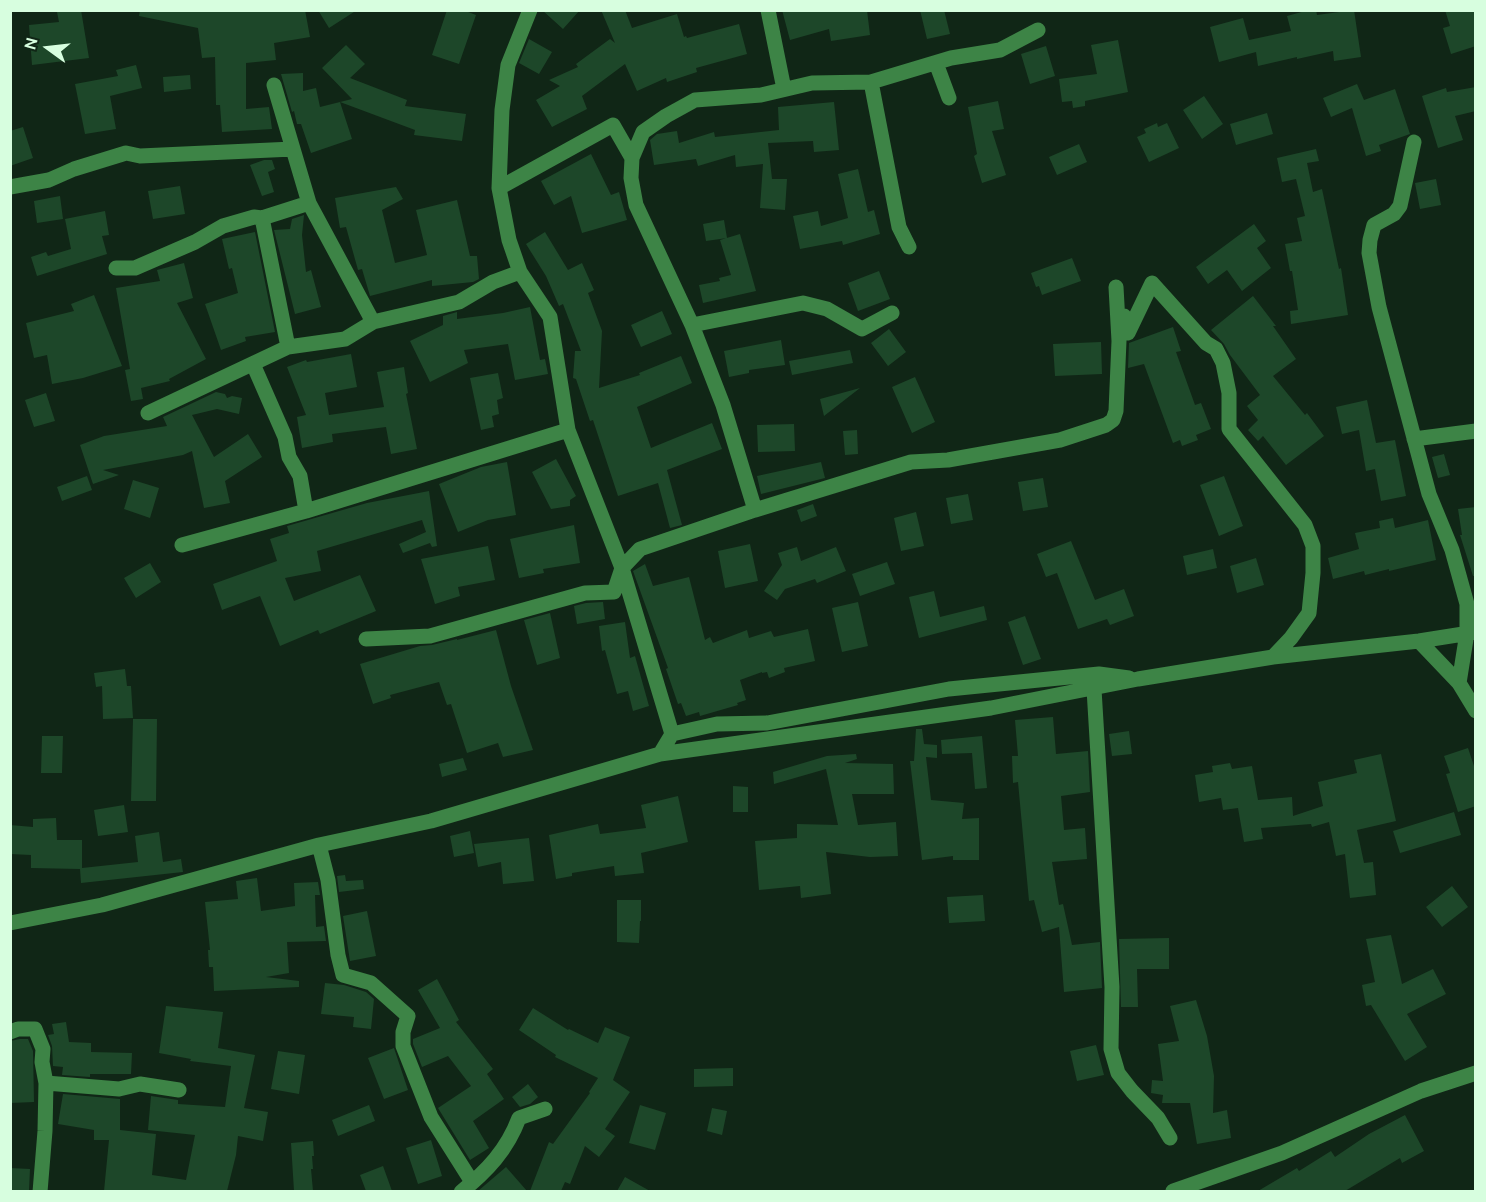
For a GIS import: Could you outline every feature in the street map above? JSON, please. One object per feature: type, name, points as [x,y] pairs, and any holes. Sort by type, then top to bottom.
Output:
[{"type":"street","points":[[530,10],[508,65],[502,110],[499,188],[509,240],[520,272],[550,317],[568,430],[622,568],[672,734]]},
{"type":"street","points":[[768,10],[784,89]]},
{"type":"street","points":[[755,510],[723,405],[692,325],[636,206],[631,178],[632,158],[643,132],[695,100],[761,95],[812,83],[871,82],[951,58],[1000,50],[1038,30]]},
{"type":"street","points":[[936,63],[949,98]]},
{"type":"street","points":[[871,82],[900,226],[909,246]]},
{"type":"street","points":[[273,85],[309,203],[374,322]]},
{"type":"street","points":[[499,188],[613,125],[632,158]]},
{"type":"street","points":[[1414,142],[1400,206],[1394,214],[1374,225],[1369,253],[1379,307],[1429,494],[1452,550],[1467,604],[1471,632],[1459,683]]},
{"type":"street","points":[[10,187],[49,180],[74,169],[126,153],[140,156],[293,149]]},
{"type":"street","points":[[116,268],[135,268],[195,242],[223,226],[254,217],[262,218],[309,203]]},
{"type":"street","points":[[262,218],[288,347]]},
{"type":"street","points":[[148,413],[288,347],[345,339],[374,322],[459,302],[493,282],[520,272]]},
{"type":"street","points":[[366,639],[430,636],[585,593],[614,592],[622,568],[640,549],[755,510],[911,462],[948,460],[1060,440],[1106,425],[1113,420],[1116,411],[1119,341],[1116,287],[1128,333],[1152,283],[1206,343],[1216,349],[1223,363],[1229,393],[1229,429],[1305,525],[1312,546],[1313,573],[1309,613],[1291,638],[1273,657]]},
{"type":"street","points":[[692,325],[803,303],[827,309],[862,329],[892,313]]},
{"type":"street","points":[[253,364],[285,437],[289,458],[300,476],[306,510]]},
{"type":"street","points":[[182,545],[306,510],[568,430]]},
{"type":"street","points":[[1414,440],[1476,431]]},
{"type":"street","points":[[10,923],[102,904],[319,845],[431,821],[660,754],[991,708],[1138,679],[1273,657],[1419,641],[1471,632]]},
{"type":"street","points":[[1419,641],[1459,683],[1476,711]]},
{"type":"street","points":[[660,754],[672,734],[717,724],[767,723],[949,689],[1098,674],[1138,679]]},
{"type":"street","points":[[1094,689],[1112,987],[1111,1049],[1118,1072],[1132,1091],[1158,1118],[1170,1138]]},
{"type":"street","points":[[319,845],[328,880],[338,955],[343,975],[371,983],[408,1016],[403,1032],[403,1046],[431,1117],[466,1187],[497,1159],[511,1138],[519,1119],[545,1108]]},
{"type":"street","points":[[10,1032],[18,1029],[35,1029],[44,1049],[42,1062],[46,1083],[45,1131],[40,1191]]},
{"type":"street","points":[[1173,1191],[1282,1153],[1421,1091],[1476,1073]]},
{"type":"street","points":[[46,1083],[119,1089],[140,1084],[179,1090]]},
{"type":"building","points":[[81,10],[89,58],[32,65],[29,25],[59,22],[57,12]]},
{"type":"building","points":[[140,10],[305,10],[310,37],[274,43],[276,60],[246,63],[246,109],[269,107],[272,129],[222,132],[220,105],[216,105],[215,57],[202,58],[198,28],[139,16]]},
{"type":"building","points":[[318,10],[357,10],[329,28]]},
{"type":"building","points":[[447,10],[463,10],[476,15],[459,64],[432,55]]},
{"type":"building","points":[[542,10],[580,10],[563,29]]},
{"type":"building","points":[[601,10],[625,10],[632,28],[677,14],[684,37],[687,38],[739,24],[747,54],[696,68],[697,72],[667,82],[666,78],[637,91],[625,64],[582,96],[587,109],[552,127],[536,100],[560,86],[549,80],[578,67],[576,64],[610,39],[615,43]]},
{"type":"building","points":[[782,10],[867,10],[870,35],[831,41],[829,29],[790,40]]},
{"type":"building","points":[[920,10],[944,10],[950,34],[927,39]]},
{"type":"building","points":[[1316,10],[1317,15],[1354,10],[1361,57],[1334,61],[1333,51],[1258,66],[1256,52],[1219,62],[1210,27],[1243,18],[1249,40],[1291,31],[1287,16]]},
{"type":"building","points":[[1445,10],[1476,10],[1476,46],[1451,54],[1443,28],[1450,26]]},
{"type":"building","points":[[529,39],[552,52],[539,74],[519,63]]},
{"type":"building","points":[[1118,40],[1128,92],[1085,101],[1085,106],[1073,108],[1072,101],[1062,102],[1059,79],[1097,74],[1091,45]]},
{"type":"building","points":[[346,45],[365,64],[350,78],[407,100],[405,106],[466,114],[462,141],[414,135],[415,130],[340,102],[352,99],[322,68]]},
{"type":"building","points":[[1046,46],[1055,76],[1030,84],[1021,54]]},
{"type":"building","points":[[136,65],[142,88],[110,96],[116,129],[85,134],[75,84],[118,76],[116,70]]},
{"type":"building","points":[[303,73],[303,91],[316,88],[320,107],[340,102],[352,139],[311,153],[301,124],[297,124],[294,111],[292,112],[281,74]]},
{"type":"building","points":[[190,75],[191,89],[164,92],[163,77]]},
{"type":"building","points":[[1357,84],[1364,100],[1395,89],[1410,134],[1379,145],[1381,151],[1366,156],[1352,108],[1331,117],[1323,98]]},
{"type":"building","points":[[1476,87],[1476,111],[1455,116],[1463,140],[1438,148],[1422,96],[1446,88],[1447,92]]},
{"type":"building","points":[[1204,96],[1223,124],[1202,139],[1183,110]]},
{"type":"building","points":[[998,101],[1004,129],[992,131],[1006,175],[982,183],[974,156],[977,154],[968,107]]},
{"type":"building","points":[[834,102],[839,150],[814,152],[813,141],[768,143],[772,179],[787,179],[785,210],[760,208],[763,164],[736,167],[735,155],[698,166],[696,159],[654,165],[650,140],[657,134],[677,131],[679,143],[714,132],[715,137],[779,130],[778,107]]},
{"type":"building","points":[[1267,113],[1273,134],[1236,145],[1230,124]]},
{"type":"building","points":[[1157,123],[1158,127],[1167,123],[1179,148],[1149,162],[1137,137],[1146,133],[1144,129]]},
{"type":"building","points":[[23,127],[33,158],[10,166],[10,131]]},
{"type":"building","points":[[1079,144],[1087,162],[1057,175],[1049,157]]},
{"type":"building","points":[[1316,149],[1319,161],[1307,163],[1313,192],[1322,189],[1339,269],[1341,268],[1348,315],[1291,324],[1290,311],[1298,310],[1285,244],[1302,241],[1297,218],[1305,216],[1296,179],[1282,182],[1277,158]]},
{"type":"building","points":[[591,154],[611,195],[619,192],[627,220],[582,233],[571,196],[554,205],[541,181]]},
{"type":"building","points":[[272,160],[275,169],[268,172],[274,192],[262,196],[250,165]]},
{"type":"building","points":[[858,169],[868,212],[874,210],[880,234],[843,245],[842,241],[800,249],[793,216],[818,211],[821,226],[848,218],[838,174]]},
{"type":"building","points":[[1436,179],[1441,205],[1420,209],[1415,183]]},
{"type":"building","points":[[180,186],[185,214],[153,219],[148,191]]},
{"type":"building","points":[[396,187],[403,199],[382,210],[395,263],[427,255],[416,210],[457,200],[470,256],[477,256],[479,279],[473,282],[432,286],[432,280],[370,296],[362,269],[358,270],[346,227],[340,228],[335,198]]},
{"type":"building","points":[[60,196],[63,219],[37,223],[34,201]]},
{"type":"building","points":[[105,211],[109,235],[102,236],[107,254],[37,276],[31,257],[46,252],[48,256],[71,249],[65,219]]},
{"type":"building","points":[[304,215],[302,235],[306,272],[311,270],[321,307],[295,314],[274,230],[290,229],[292,219]]},
{"type":"building","points":[[724,220],[727,238],[706,241],[703,224]]},
{"type":"building","points":[[1254,224],[1266,241],[1257,248],[1271,268],[1242,291],[1227,270],[1208,284],[1196,267]]},
{"type":"building","points":[[255,232],[275,332],[245,337],[246,341],[221,350],[205,304],[238,293],[232,268],[229,269],[222,239]]},
{"type":"building","points":[[545,232],[568,270],[582,263],[594,290],[588,293],[602,331],[599,388],[640,375],[639,373],[681,356],[692,383],[637,407],[651,448],[712,423],[722,449],[667,470],[682,525],[670,528],[658,483],[618,496],[593,420],[590,421],[576,379],[573,378],[575,351],[581,351],[563,304],[559,306],[546,276],[526,244]]},
{"type":"building","points":[[740,234],[756,291],[703,303],[699,285],[720,281],[719,278],[731,275],[720,240]]},
{"type":"building","points":[[1072,258],[1081,281],[1042,295],[1031,273]]},
{"type":"building","points":[[184,263],[193,298],[177,303],[206,359],[169,379],[170,381],[141,388],[143,399],[131,401],[125,370],[130,369],[116,288],[160,281],[157,270]]},
{"type":"building","points":[[879,271],[890,299],[858,311],[848,283]]},
{"type":"building","points":[[94,295],[122,366],[83,378],[52,384],[47,355],[34,358],[26,323],[74,311],[71,304]]},
{"type":"building","points":[[1253,296],[1276,326],[1273,326],[1296,359],[1273,376],[1305,415],[1307,413],[1324,436],[1286,465],[1263,436],[1258,441],[1248,430],[1258,420],[1247,406],[1260,395],[1224,344],[1211,330]]},
{"type":"building","points":[[530,307],[540,360],[545,359],[548,374],[515,380],[508,344],[464,350],[468,363],[430,382],[410,341],[443,325],[443,316],[457,312],[457,319]]},
{"type":"building","points":[[662,311],[672,334],[641,347],[631,325]]},
{"type":"building","points":[[1173,327],[1181,351],[1176,352],[1195,405],[1201,403],[1211,429],[1196,435],[1198,440],[1182,446],[1180,440],[1173,443],[1144,364],[1128,368],[1129,343]]},
{"type":"building","points":[[889,329],[906,352],[888,366],[871,343]]},
{"type":"building","points":[[781,340],[785,365],[749,370],[749,373],[729,377],[724,351]]},
{"type":"building","points":[[1101,342],[1102,374],[1055,376],[1053,344]]},
{"type":"building","points":[[850,350],[853,363],[792,375],[789,361]]},
{"type":"building","points":[[351,354],[357,387],[325,393],[329,415],[384,407],[377,372],[404,367],[408,393],[406,394],[417,449],[391,454],[386,427],[332,434],[333,442],[302,448],[297,417],[306,415],[287,367],[306,360],[307,362]]},
{"type":"building","points":[[498,373],[503,398],[497,400],[499,414],[492,416],[494,427],[481,430],[470,378]]},
{"type":"building","points":[[915,377],[935,422],[912,433],[892,387]]},
{"type":"building","points":[[860,388],[824,416],[820,399]]},
{"type":"building","points":[[216,392],[225,394],[227,398],[232,396],[242,398],[239,414],[217,409],[192,415],[214,457],[248,434],[262,457],[225,481],[230,503],[204,508],[192,451],[183,455],[103,470],[119,475],[93,484],[80,445],[104,436],[167,426],[163,417]]},
{"type":"building","points":[[46,393],[55,421],[34,427],[25,400]]},
{"type":"building","points":[[1367,400],[1376,443],[1395,440],[1406,496],[1381,501],[1375,469],[1366,471],[1359,430],[1342,434],[1336,407]]},
{"type":"building","points":[[794,424],[795,451],[758,452],[757,425]]},
{"type":"building","points":[[857,430],[858,454],[845,455],[843,431]]},
{"type":"building","points":[[1444,454],[1450,475],[1438,478],[1432,457]]},
{"type":"building","points":[[556,459],[576,496],[570,500],[570,506],[551,509],[532,472]]},
{"type":"building","points":[[507,462],[516,515],[488,520],[458,532],[439,484],[481,467]]},
{"type":"building","points":[[821,462],[825,478],[761,494],[757,476]]},
{"type":"building","points":[[87,476],[92,490],[62,501],[57,487]]},
{"type":"building","points":[[1224,476],[1243,526],[1219,536],[1200,485]]},
{"type":"building","points":[[1043,478],[1048,507],[1023,511],[1018,482]]},
{"type":"building","points":[[133,480],[159,488],[150,518],[124,509]]},
{"type":"building","points":[[429,491],[437,546],[432,547],[430,543],[403,553],[399,544],[426,532],[422,520],[317,551],[321,571],[285,578],[294,601],[360,575],[376,611],[320,634],[318,630],[280,646],[260,596],[222,610],[213,584],[277,561],[270,539],[289,533],[287,526],[367,503]]},
{"type":"building","points":[[968,494],[973,520],[951,524],[946,498]]},
{"type":"building","points":[[813,504],[817,516],[801,522],[797,510]]},
{"type":"building","points":[[1476,507],[1476,576],[1473,576],[1460,535],[1462,535],[1458,509]]},
{"type":"building","points":[[916,512],[924,546],[901,551],[894,518]]},
{"type":"building","points":[[1393,518],[1395,528],[1428,520],[1436,560],[1389,571],[1389,569],[1365,575],[1364,571],[1333,579],[1328,558],[1359,549],[1355,533],[1380,528],[1379,521]]},
{"type":"building","points":[[574,525],[580,563],[543,569],[544,573],[519,578],[510,539]]},
{"type":"building","points":[[1071,541],[1095,600],[1124,589],[1134,616],[1110,625],[1107,619],[1078,629],[1057,573],[1046,577],[1037,554]]},
{"type":"building","points":[[750,544],[758,581],[725,588],[718,551]]},
{"type":"building","points":[[488,546],[495,580],[458,587],[460,596],[435,604],[421,559]]},
{"type":"building","points":[[797,547],[801,561],[836,547],[846,571],[817,583],[815,579],[785,589],[777,600],[764,591],[782,565],[778,553]]},
{"type":"building","points":[[1213,549],[1217,568],[1187,575],[1183,556]]},
{"type":"building","points":[[1256,558],[1264,585],[1237,593],[1230,566]]},
{"type":"building","points":[[887,562],[895,584],[860,596],[852,574]]},
{"type":"building","points":[[150,563],[161,582],[136,598],[124,578]]},
{"type":"building","points":[[645,564],[653,586],[689,577],[705,640],[710,637],[713,643],[747,630],[749,638],[771,631],[774,637],[808,629],[815,661],[784,668],[785,672],[769,678],[767,672],[762,672],[740,680],[746,700],[737,703],[738,705],[700,716],[699,712],[686,716],[681,703],[678,704],[666,669],[668,668],[633,571]]},
{"type":"building","points":[[934,591],[940,617],[984,606],[987,620],[919,638],[909,597]]},
{"type":"building","points":[[603,602],[605,619],[577,624],[574,606]]},
{"type":"building","points":[[858,602],[868,646],[842,652],[832,608]]},
{"type":"building","points":[[550,613],[560,658],[537,665],[524,620]]},
{"type":"building","points":[[1025,616],[1041,659],[1023,665],[1008,622]]},
{"type":"building","points":[[625,622],[630,658],[635,656],[649,706],[633,711],[628,691],[617,694],[605,650],[602,651],[599,626]]},
{"type":"building","points":[[496,630],[511,686],[533,750],[503,757],[498,743],[467,753],[451,704],[447,705],[439,682],[390,695],[391,698],[373,704],[360,664],[420,646]]},
{"type":"building","points":[[125,669],[127,686],[131,686],[133,718],[103,719],[102,686],[96,687],[94,673]]},
{"type":"building","points":[[1053,717],[1056,754],[1088,751],[1090,792],[1061,796],[1064,830],[1085,828],[1087,859],[1052,862],[1059,905],[1063,904],[1072,945],[1100,942],[1102,988],[1064,992],[1059,927],[1042,932],[1034,900],[1029,901],[1018,782],[1013,783],[1012,756],[1018,756],[1015,720]]},
{"type":"building","points":[[133,719],[157,719],[156,801],[131,801]]},
{"type":"building","points":[[916,729],[922,729],[924,744],[937,745],[937,758],[926,757],[931,800],[964,803],[962,819],[979,818],[979,860],[953,860],[953,856],[922,860],[910,761],[914,761]]},
{"type":"building","points":[[1129,731],[1132,754],[1112,756],[1109,734]]},
{"type":"building","points":[[42,736],[63,736],[62,773],[41,773]]},
{"type":"building","points":[[982,736],[987,788],[975,789],[972,753],[942,754],[941,740]]},
{"type":"building","points":[[1468,748],[1476,772],[1476,806],[1458,812],[1446,774],[1450,773],[1444,756]]},
{"type":"building","points":[[856,754],[857,759],[845,763],[893,764],[894,794],[852,794],[858,825],[896,822],[898,856],[870,857],[826,852],[831,894],[801,898],[800,886],[759,890],[755,841],[797,838],[797,824],[838,825],[826,769],[774,784],[773,772],[827,756]]},
{"type":"building","points":[[1381,754],[1396,821],[1357,830],[1364,863],[1373,862],[1376,895],[1350,898],[1345,854],[1336,856],[1329,822],[1312,827],[1311,824],[1261,828],[1263,839],[1244,842],[1238,808],[1223,810],[1221,798],[1199,802],[1195,775],[1213,772],[1212,766],[1230,763],[1232,769],[1252,766],[1258,800],[1292,797],[1293,816],[1323,806],[1318,782],[1357,773],[1354,760]]},
{"type":"building","points":[[463,758],[467,770],[442,777],[439,764]]},
{"type":"building","points":[[733,786],[748,787],[748,812],[733,812]]},
{"type":"building","points":[[678,796],[688,842],[641,853],[644,873],[615,876],[614,866],[572,873],[572,876],[556,879],[549,835],[598,824],[600,834],[646,828],[641,805]]},
{"type":"building","points":[[124,805],[128,832],[98,836],[94,810]]},
{"type":"building","points":[[1454,812],[1461,835],[1400,853],[1393,831]]},
{"type":"building","points":[[56,818],[57,840],[82,840],[82,868],[138,862],[135,836],[159,832],[163,862],[181,859],[183,872],[81,883],[80,869],[31,868],[31,855],[10,854],[10,825],[33,827],[33,819]]},
{"type":"building","points":[[470,831],[474,853],[454,857],[450,836]]},
{"type":"building","points":[[529,838],[534,881],[503,884],[501,862],[478,867],[474,844]]},
{"type":"building","points":[[345,875],[346,881],[363,880],[364,889],[339,892],[337,876]]},
{"type":"building","points":[[257,878],[261,911],[295,906],[294,883],[318,882],[320,895],[315,895],[316,927],[324,926],[326,941],[287,942],[289,973],[266,977],[299,981],[299,987],[214,991],[213,967],[209,967],[208,950],[210,950],[205,902],[238,899],[236,881]]},
{"type":"building","points":[[1452,886],[1468,907],[1442,927],[1426,907]]},
{"type":"building","points":[[983,895],[985,921],[949,923],[947,897]]},
{"type":"building","points":[[617,900],[641,900],[639,943],[617,942]]},
{"type":"building","points":[[367,911],[376,956],[350,961],[343,916]]},
{"type":"building","points":[[1391,935],[1402,984],[1433,969],[1446,994],[1407,1014],[1427,1047],[1405,1061],[1371,1005],[1366,1006],[1362,985],[1375,982],[1366,939]]},
{"type":"building","points":[[1169,938],[1169,969],[1137,969],[1138,1007],[1121,1007],[1119,939]]},
{"type":"building","points":[[437,979],[459,1020],[456,1022],[493,1069],[487,1074],[504,1099],[473,1121],[489,1148],[470,1160],[438,1108],[471,1086],[448,1056],[422,1067],[413,1044],[413,1039],[440,1028],[418,990]]},
{"type":"building","points":[[325,983],[344,985],[366,992],[374,999],[371,1029],[353,1027],[354,1017],[321,1014]]},
{"type":"building","points":[[1196,1000],[1207,1036],[1214,1076],[1213,1113],[1227,1110],[1231,1138],[1197,1144],[1190,1103],[1162,1103],[1163,1095],[1151,1093],[1152,1080],[1163,1081],[1158,1044],[1179,1041],[1170,1006]]},
{"type":"building","points":[[166,1006],[223,1012],[218,1048],[255,1055],[244,1108],[268,1112],[263,1141],[238,1136],[227,1191],[104,1191],[109,1140],[94,1140],[94,1130],[58,1124],[63,1094],[120,1099],[120,1130],[156,1134],[152,1175],[186,1180],[195,1135],[148,1130],[151,1096],[178,1100],[178,1104],[225,1107],[231,1066],[190,1061],[191,1059],[159,1053]]},
{"type":"building","points":[[533,1008],[568,1030],[598,1043],[605,1027],[630,1037],[613,1080],[630,1092],[605,1129],[615,1136],[599,1157],[585,1146],[570,1184],[565,1182],[561,1191],[530,1191],[549,1142],[553,1144],[590,1093],[598,1078],[555,1057],[556,1055],[519,1030]]},
{"type":"building","points":[[66,1022],[69,1042],[91,1043],[91,1052],[132,1053],[131,1074],[90,1074],[90,1077],[62,1075],[63,1067],[53,1066],[52,1046],[48,1035],[54,1034],[52,1024]]},
{"type":"building","points":[[28,1039],[33,1051],[34,1102],[10,1103],[10,1041]]},
{"type":"building","points":[[1096,1045],[1104,1075],[1077,1081],[1070,1051]]},
{"type":"building","points":[[394,1048],[408,1090],[384,1099],[368,1058]]},
{"type":"building","points":[[278,1051],[305,1055],[299,1094],[271,1089]]},
{"type":"building","points":[[733,1068],[733,1086],[694,1087],[694,1069]]},
{"type":"building","points":[[528,1084],[538,1097],[530,1104],[520,1107],[512,1097]]},
{"type":"building","points":[[369,1105],[375,1121],[338,1136],[332,1120]]},
{"type":"building","points":[[640,1105],[666,1113],[655,1150],[629,1143]]},
{"type":"building","points":[[712,1108],[727,1111],[722,1135],[707,1131]]},
{"type":"building","points":[[1405,1115],[1424,1151],[1402,1163],[1400,1158],[1345,1191],[1258,1191],[1297,1168],[1299,1171],[1331,1151],[1335,1157],[1369,1134]]},
{"type":"building","points":[[431,1140],[442,1176],[418,1184],[406,1148]]},
{"type":"building","points":[[313,1141],[314,1156],[312,1156],[313,1169],[311,1169],[313,1191],[294,1191],[291,1143]]},
{"type":"building","points":[[383,1166],[392,1191],[366,1191],[360,1175]]},
{"type":"building","points":[[506,1167],[527,1191],[478,1191]]},
{"type":"building","points":[[10,1168],[30,1169],[29,1191],[10,1191]]},
{"type":"building","points":[[625,1177],[650,1191],[617,1191]]}]
